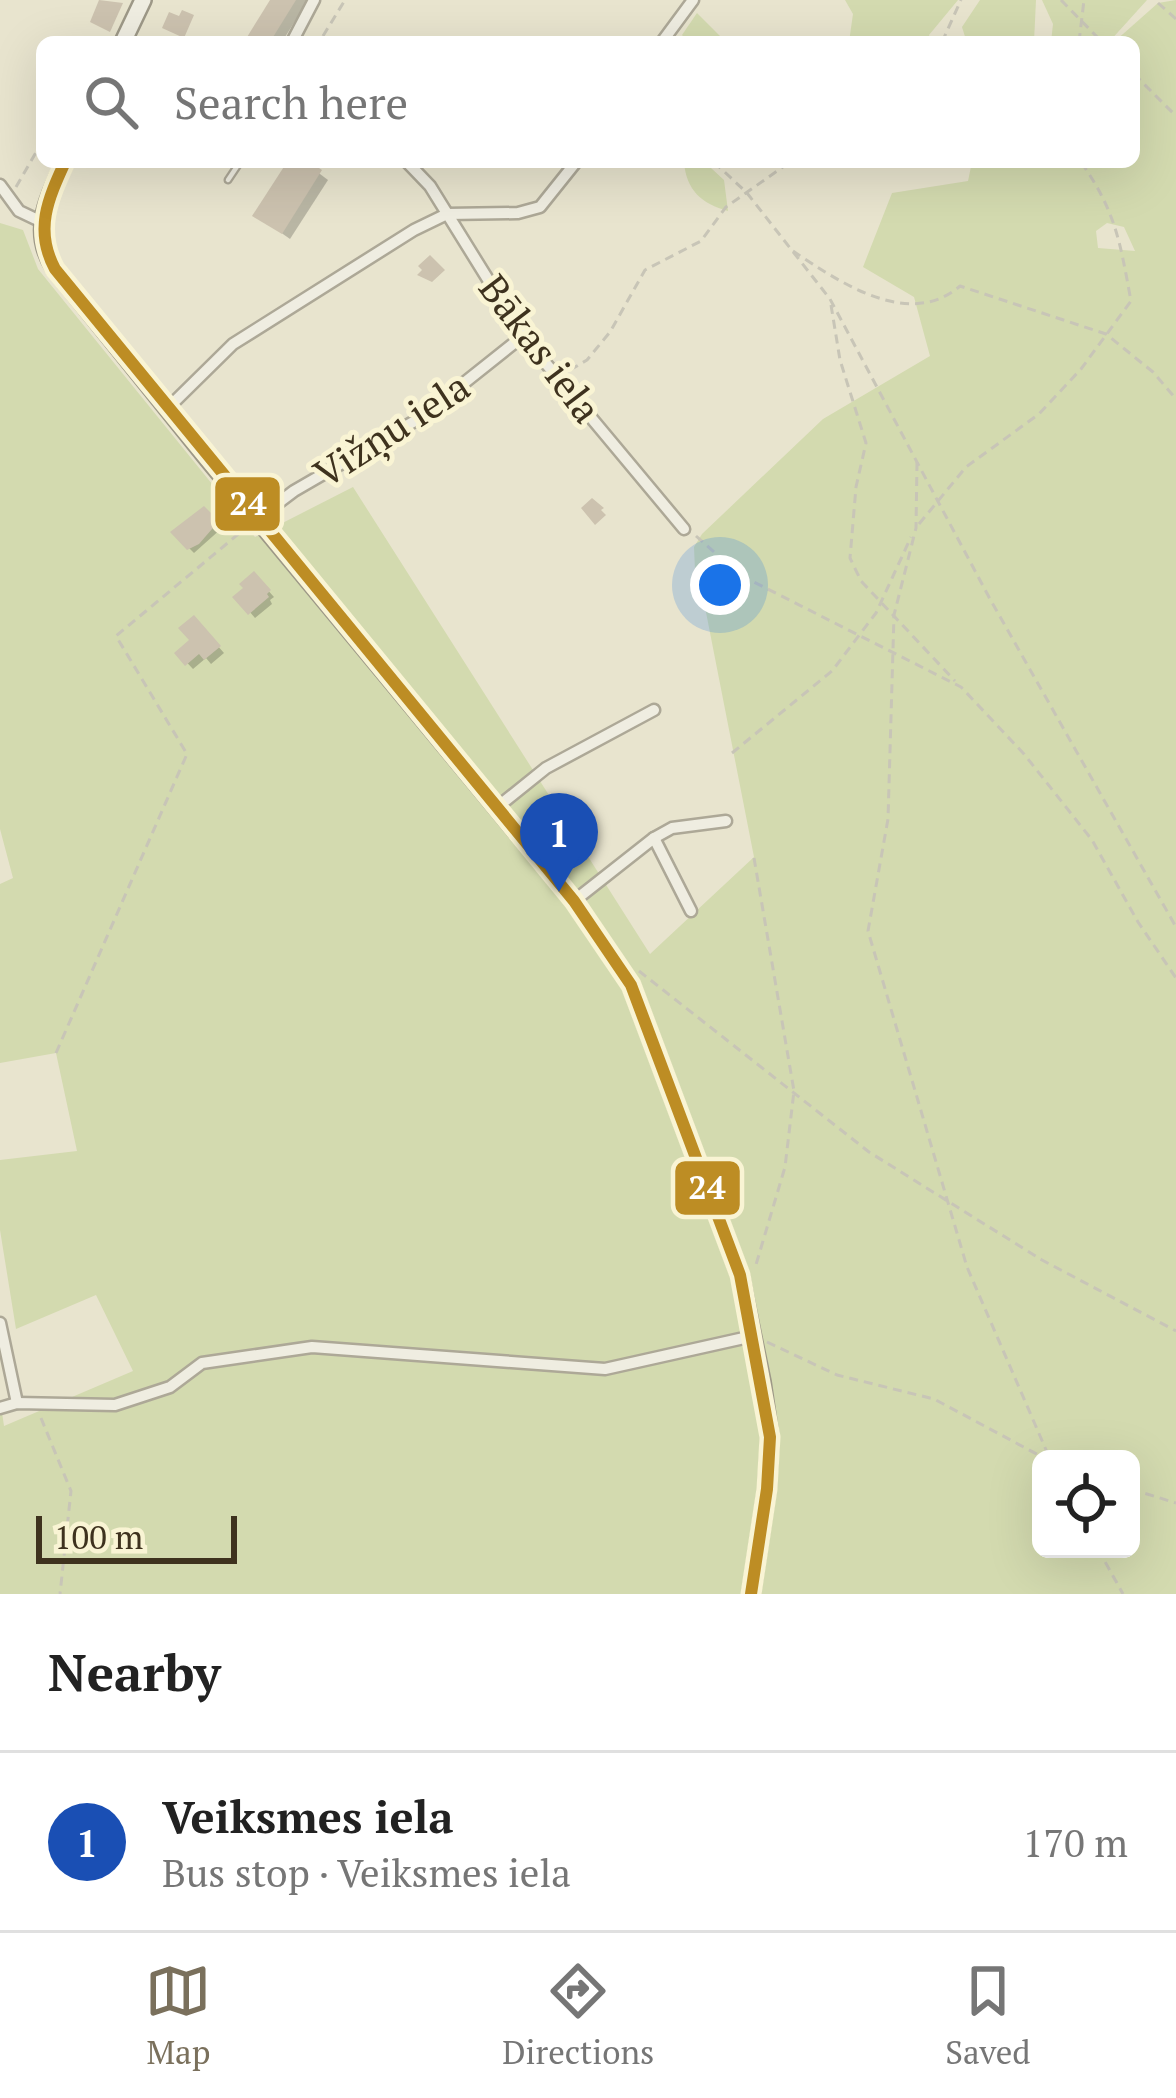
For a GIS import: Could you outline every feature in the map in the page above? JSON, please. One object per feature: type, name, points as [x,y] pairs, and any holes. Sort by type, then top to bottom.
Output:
[{"type":"main road","points":[[126,36],[143,0]]},
{"type":"main road","points":[[62,168],[42,223],[46,255],[55,269],[574,901],[609,948],[640,1008],[746,1298],[770,1437],[751,1594]]},
{"type":"street","points":[[295,36],[314,0]]},
{"type":"street","points":[[666,36],[693,0]]},
{"type":"street","name":"Bākas iela","points":[[413,168],[430,186],[523,336],[685,529]]},
{"type":"street","points":[[167,409],[233,344],[414,230],[447,214],[518,213],[540,207],[571,168]]},
{"type":"street","points":[[0,185],[5,202],[42,223]]},
{"type":"street","name":"Vižņu iela","points":[[257,519],[294,491],[421,418],[523,336]]},
{"type":"street","points":[[495,809],[546,767],[654,710]]},
{"type":"street","points":[[574,901],[653,838],[672,828],[726,821]]},
{"type":"street","points":[[653,838],[691,911]]},
{"type":"street","points":[[0,1323],[17,1403]]},
{"type":"street","points":[[0,1408],[17,1403],[115,1405],[170,1387],[202,1363],[312,1347],[605,1369],[753,1336]]},
{"type":"lane","points":[[228,180],[236,168]]},
{"type":"path","points":[[944,36],[961,0]]},
{"type":"path","points":[[1061,0],[1096,36]]},
{"type":"path","points":[[1080,36],[1084,0]]},
{"type":"path","points":[[323,36],[344,1]]},
{"type":"path","points":[[1158,3],[1176,19]]},
{"type":"path","points":[[1140,80],[1176,116]]},
{"type":"path","points":[[5,202],[36,152]]},
{"type":"path","points":[[720,168],[746,193],[830,299],[1176,927]]},
{"type":"path","points":[[558,376],[587,360],[610,332],[645,270],[701,241],[726,207],[781,168]]},
{"type":"path","points":[[732,753],[832,671],[881,602],[916,528],[966,466],[1039,414],[1081,369],[1131,301],[1117,224],[1085,168]]},
{"type":"path","points":[[787,247],[840,282],[888,303],[945,300],[960,286],[1106,334],[1154,371],[1176,399]]},
{"type":"path","points":[[830,299],[840,360],[866,443],[856,487],[850,558],[861,581],[1024,754],[1092,840],[1176,978]]},
{"type":"path","points":[[916,462],[916,528],[894,615],[888,819],[868,931],[967,1267],[1044,1450]]},
{"type":"path","points":[[56,1053],[187,754],[116,636],[257,519]]},
{"type":"path","points":[[685,529],[740,575],[961,687]]},
{"type":"path","points":[[746,1298],[785,1167],[794,1090],[754,858]]},
{"type":"path","points":[[609,948],[869,1153],[1042,1260],[1176,1331]]},
{"type":"path","points":[[753,1336],[837,1375],[934,1400],[1032,1451]]},
{"type":"path","points":[[36,1406],[70,1491],[60,1594]]},
{"type":"path","points":[[1140,1492],[1176,1503]]},
{"type":"path","points":[[1103,1558],[1123,1594]]},
{"type":"green space","points":[[845,0],[958,0],[929,36],[850,36],[853,14]]},
{"type":"green space","points":[[980,0],[1036,0],[1034,36],[965,36],[962,27]]},
{"type":"green space","points":[[1042,0],[1147,0],[1114,36],[1052,36],[1053,24]]},
{"type":"green space","points":[[1176,0],[1176,1594],[0,1594],[0,1399],[4,1426],[133,1371],[96,1295],[16,1329],[0,1230],[0,1160],[77,1151],[56,1053],[0,1063],[0,884],[13,878],[0,829],[0,223],[23,230],[38,269],[255,537],[353,487],[650,954],[754,857],[703,597],[696,595],[694,547],[823,419],[930,356],[914,297],[863,267],[892,193],[968,181],[971,168],[1140,168],[1140,36],[1121,36],[1158,3]],"holes":[[[1107,223],[1124,227],[1135,251],[1098,248],[1096,231]]]},
{"type":"green space","points":[[697,13],[720,36],[683,36]]},
{"type":"green space","points":[[685,168],[711,168],[724,180],[728,211],[697,194]]},
{"type":"building","points":[[99,0],[123,3],[110,32],[90,22]]},
{"type":"building","points":[[270,0],[296,0],[274,36],[248,36]]},
{"type":"building","points":[[182,10],[194,15],[185,36],[162,28],[169,12],[179,16]]},
{"type":"building","points":[[283,168],[322,170],[282,234],[252,216]]},
{"type":"building","points":[[430,255],[445,270],[432,282],[417,275],[422,270],[418,266]]},
{"type":"building","points":[[592,498],[606,515],[595,525],[581,508]]},
{"type":"building","points":[[204,506],[219,521],[199,544],[187,550],[170,532]]},
{"type":"building","points":[[254,571],[271,590],[248,615],[232,597]]},
{"type":"building","points":[[194,615],[221,646],[204,660],[199,654],[185,666],[174,653],[189,640],[178,628]]},
{"type":"transit line","name":"24","points":[[63,168],[44,228],[55,269],[574,901],[631,985],[740,1275],[770,1437],[751,1594]]},
{"type":"place","name":"Veiksmes iela","points":[[559,892]]}]
